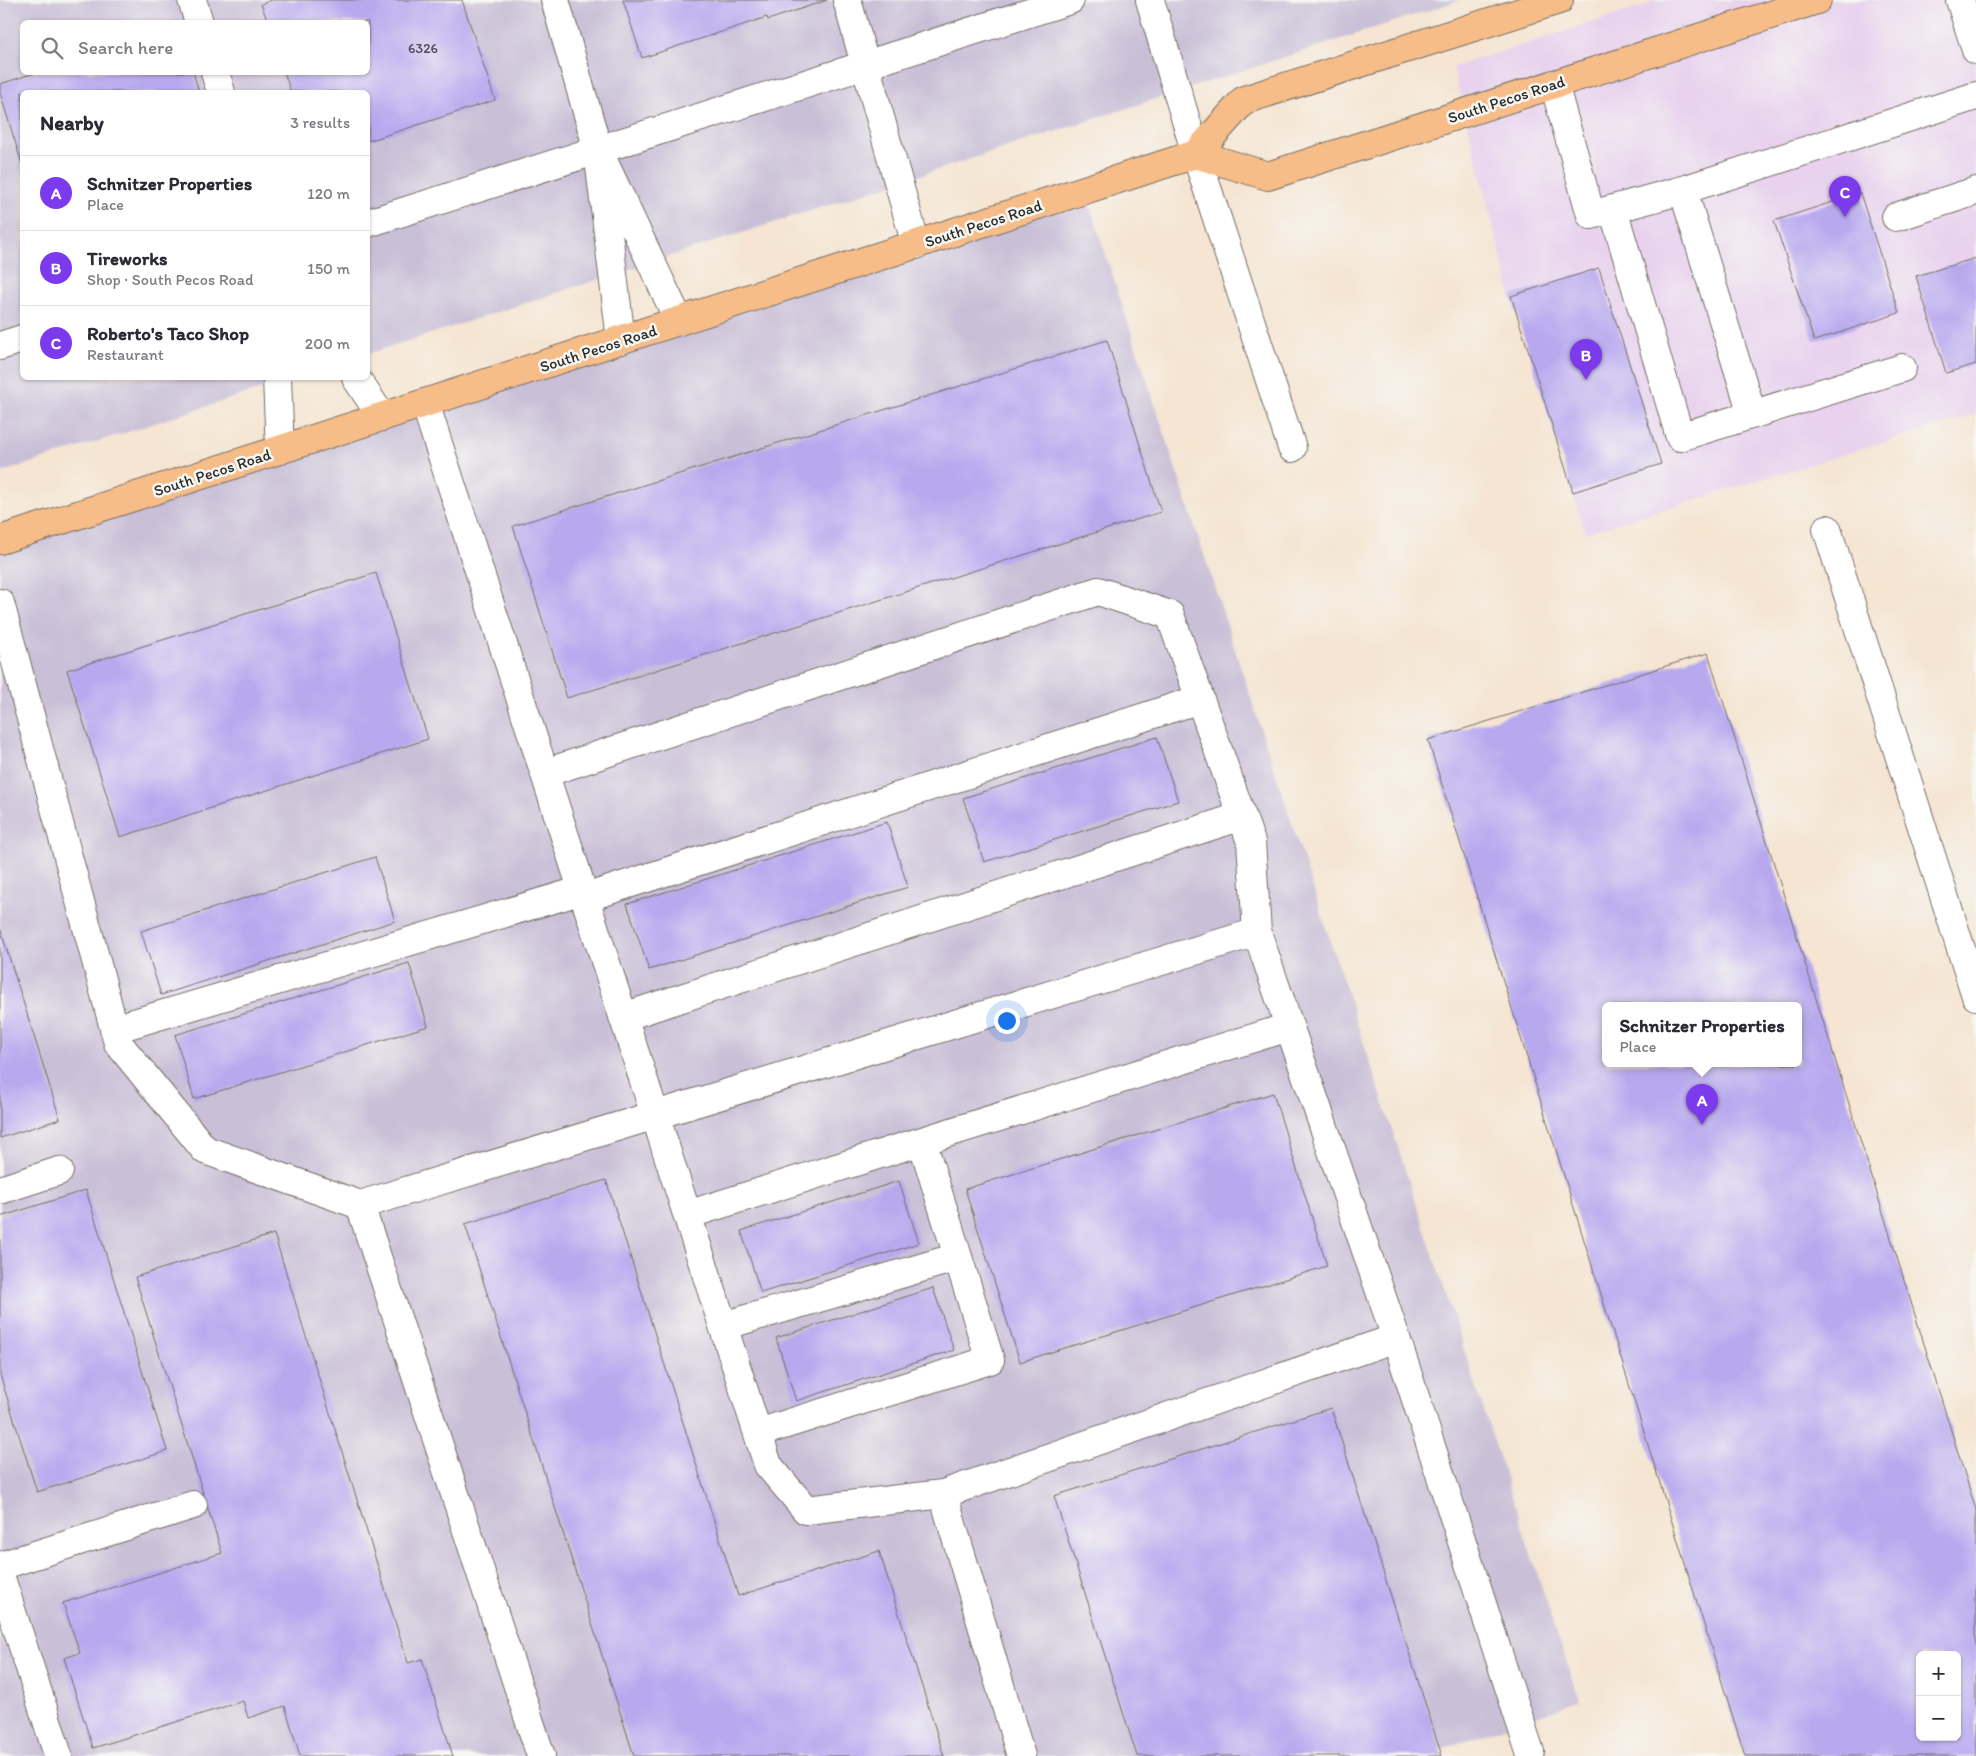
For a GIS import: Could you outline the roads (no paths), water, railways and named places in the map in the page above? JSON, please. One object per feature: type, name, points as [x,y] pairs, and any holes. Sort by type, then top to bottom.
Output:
[{"type":"main road","points":[[1196,154],[1244,100],[1559,0]]},
{"type":"main road","name":"South Pecos Road","points":[[0,540],[1196,154],[1268,176],[1817,0]]},
{"type":"lane","points":[[192,0],[198,20]]},
{"type":"lane","points":[[555,0],[598,150],[621,340]]},
{"type":"lane","points":[[847,0],[916,245]]},
{"type":"lane","points":[[370,223],[1070,0]]},
{"type":"lane","points":[[1150,0],[1196,154],[1292,448]]},
{"type":"lane","points":[[1960,0],[1976,50]]},
{"type":"lane","points":[[216,75],[221,90]]},
{"type":"lane","points":[[1554,84],[1590,215],[1683,190],[1976,96]]},
{"type":"lane","points":[[598,150],[679,321]]},
{"type":"lane","points":[[1683,190],[1752,414]]},
{"type":"lane","points":[[1896,217],[1976,191]]},
{"type":"lane","points":[[1613,209],[1680,437],[1902,368]]},
{"type":"lane","points":[[0,346],[20,340]]},
{"type":"lane","points":[[277,380],[280,450]]},
{"type":"lane","points":[[357,380],[382,417]]},
{"type":"lane","points":[[425,403],[768,1465],[806,1510],[942,1494],[1396,1338]]},
{"type":"lane","points":[[1827,529],[1976,996]]},
{"type":"lane","points":[[545,773],[1098,591],[1170,616],[1252,842],[1257,932],[1396,1338],[1530,1752]]},
{"type":"lane","points":[[0,603],[118,1043],[205,1150],[360,1205],[1257,932]]},
{"type":"lane","points":[[114,1029],[427,935],[584,894],[1200,699]]},
{"type":"lane","points":[[623,1017],[1242,816]]},
{"type":"lane","points":[[688,1215],[1289,1027]]},
{"type":"lane","points":[[758,1433],[990,1360],[922,1141]]},
{"type":"lane","points":[[0,1190],[58,1171]]},
{"type":"lane","points":[[360,1205],[541,1756]]},
{"type":"lane","points":[[723,1326],[958,1256]]},
{"type":"lane","points":[[942,1494],[1021,1756]]},
{"type":"lane","points":[[0,1566],[193,1505]]},
{"type":"lane","points":[[0,1575],[58,1755]]},
{"type":"place","name":"Roberto's Taco Shop","points":[[1845,217]]},
{"type":"place","name":"Tireworks","points":[[1586,380]]},
{"type":"place","name":"Schnitzer Properties","points":[[1702,1125]]}]
